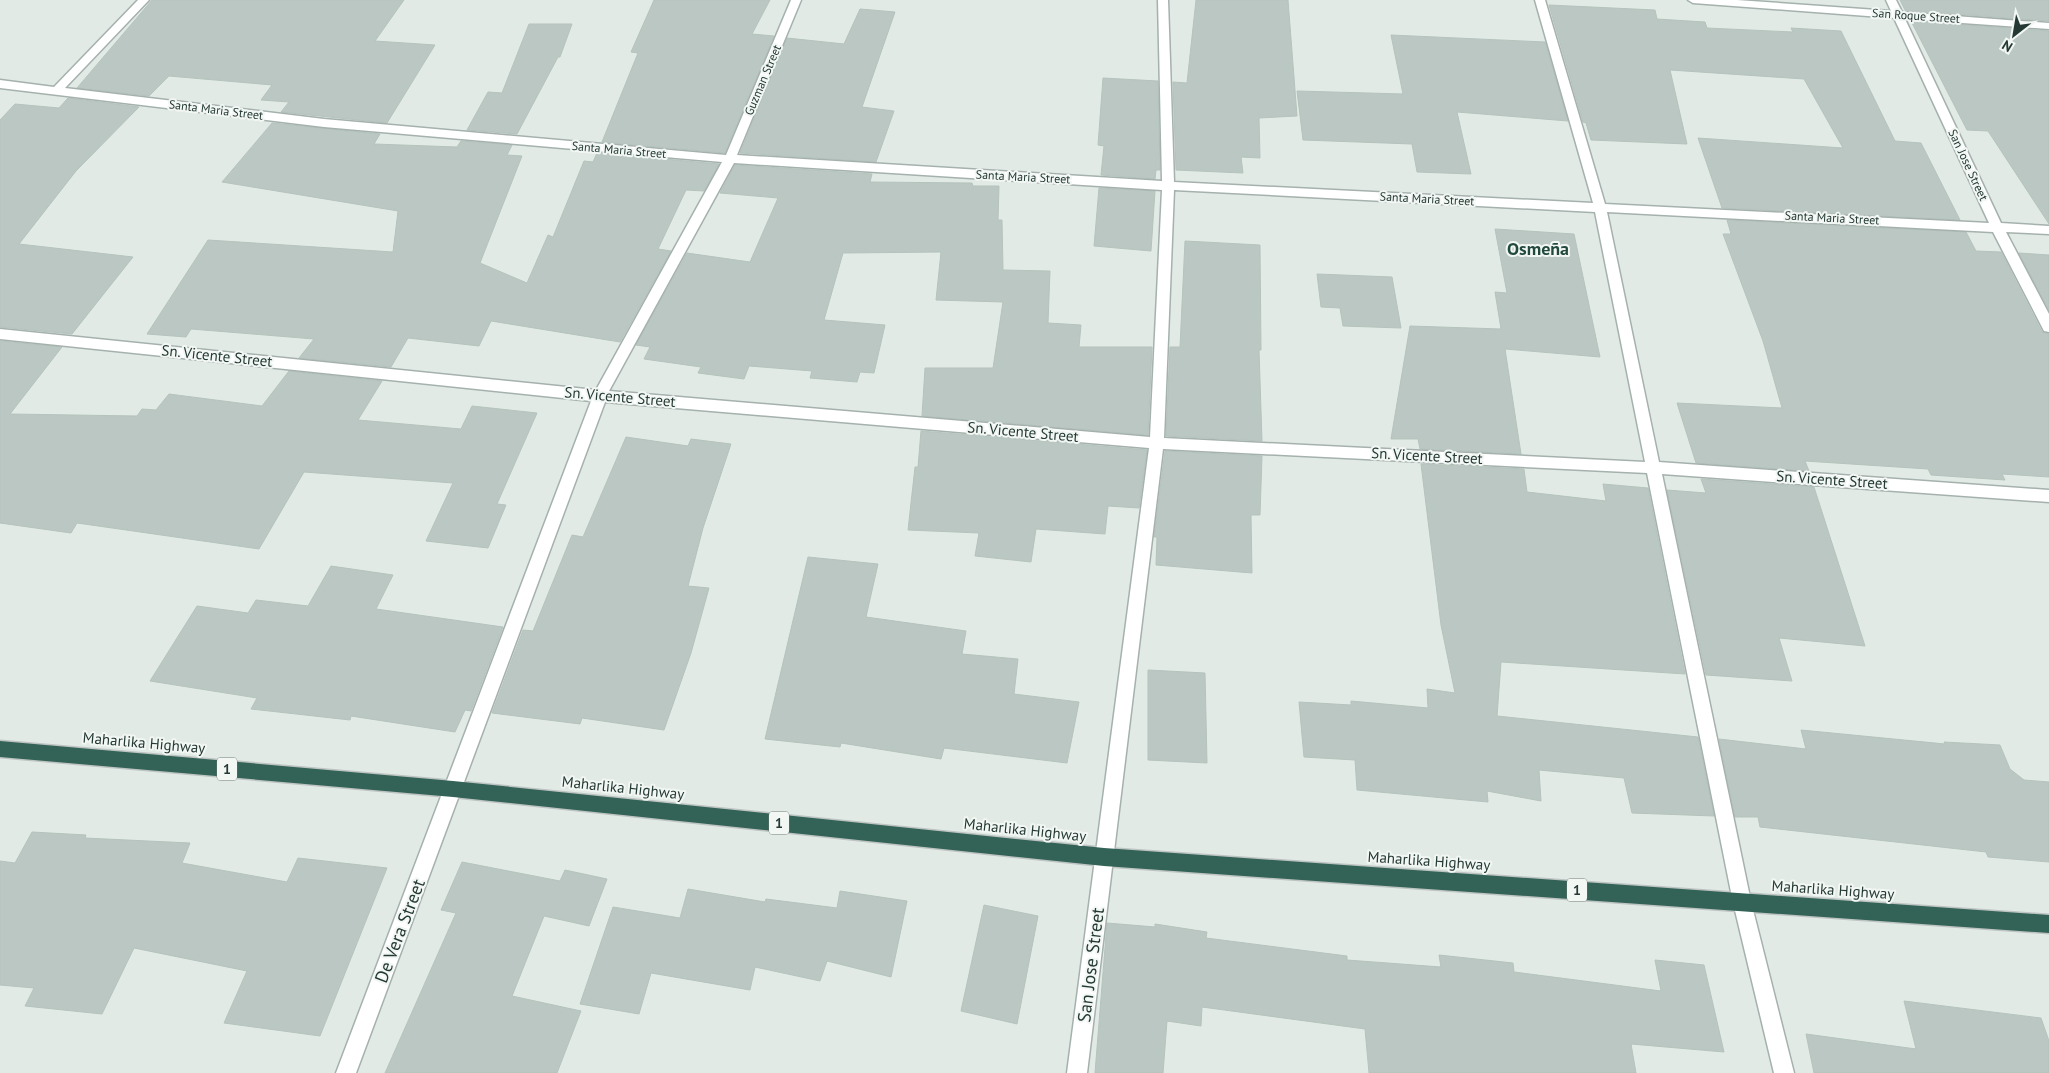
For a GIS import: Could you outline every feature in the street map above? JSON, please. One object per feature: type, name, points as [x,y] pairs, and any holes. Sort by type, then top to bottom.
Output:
[{"type":"highway","name":"Maharlika Highway","points":[[0,749],[453,789],[1104,857],[2049,924]]},
{"type":"street","points":[[56,91],[144,0]]},
{"type":"street","name":"Guzman Street","points":[[600,396],[730,160],[796,0]]},
{"type":"street","name":"San Jose Street","points":[[1077,1073],[1157,443],[1168,186],[1163,0]]},
{"type":"street","points":[[1540,0],[1600,207],[1655,468],[1742,902],[1784,1073]]},
{"type":"street","name":"San Roque Street","points":[[1693,0],[2049,26]]},
{"type":"street","name":"San Jose Street","points":[[1891,0],[1997,226],[2049,327]]},
{"type":"street","points":[[0,94],[4,85]]},
{"type":"street","name":"Santa Maria Street","points":[[4,85],[324,123],[730,160],[1168,186],[2049,230]]},
{"type":"street","name":"Sn. Vicente Street","points":[[0,334],[600,396],[1157,443],[1655,468],[2049,496]]},
{"type":"street","name":"De Vera Street","points":[[346,1073],[600,396]]},
{"type":"building","points":[[152,0],[404,0],[375,41],[435,45],[387,123],[281,112],[289,102],[261,100],[272,85],[169,76],[149,96],[77,88]]},
{"type":"building","points":[[654,0],[770,0],[752,34],[774,36],[725,153],[602,142],[638,53],[631,52]]},
{"type":"building","points":[[1196,0],[1288,0],[1297,116],[1259,118],[1260,158],[1241,157],[1243,173],[1176,170],[1173,82],[1187,83]]},
{"type":"building","points":[[1900,0],[2049,0],[2049,21],[1905,10]]},
{"type":"building","points":[[1549,5],[1655,10],[1657,19],[1705,22],[1707,28],[1793,32],[1791,28],[1841,31],[1895,141],[1921,143],[1960,220],[1722,208],[1698,138],[1843,148],[1804,79],[1670,70],[1687,144],[1591,140],[1586,123],[1583,122]]},
{"type":"building","points":[[860,9],[895,12],[862,107],[894,111],[876,162],[740,153],[787,38],[844,44]]},
{"type":"building","points":[[1911,21],[2049,31],[2049,224],[1988,131],[1967,130]]},
{"type":"building","points":[[529,24],[572,24],[560,57],[558,57],[517,134],[467,130],[488,92],[502,93]]},
{"type":"building","points":[[1391,35],[1545,42],[1568,121],[1457,112],[1471,174],[1417,172],[1412,144],[1303,140],[1297,91],[1403,94]]},
{"type":"building","points":[[1103,78],[1158,81],[1160,170],[1156,170],[1155,179],[1101,175],[1104,146],[1098,145]]},
{"type":"building","points":[[68,98],[139,107],[76,171],[19,244],[133,257],[72,334],[0,327],[0,120],[15,104],[59,108]]},
{"type":"building","points":[[272,123],[380,134],[374,144],[457,147],[461,141],[512,145],[507,155],[522,156],[480,263],[527,283],[548,235],[553,237],[584,161],[593,162],[597,153],[719,164],[704,191],[686,190],[658,249],[671,251],[620,342],[491,321],[479,346],[408,338],[391,367],[299,358],[314,339],[191,329],[186,337],[147,334],[208,240],[393,252],[398,211],[222,182]]},
{"type":"building","points":[[735,165],[872,174],[870,182],[972,183],[973,186],[999,186],[998,220],[1002,220],[1003,270],[1050,271],[1048,323],[1081,325],[1079,347],[1152,347],[1148,435],[922,416],[925,368],[993,368],[1003,302],[936,300],[941,252],[843,253],[824,320],[885,325],[874,373],[860,372],[857,382],[810,378],[812,371],[749,366],[744,379],[698,373],[701,367],[644,359],[650,347],[636,345],[687,253],[750,262],[778,198],[720,193]]},
{"type":"building","points":[[1099,188],[1155,191],[1151,251],[1094,246]]},
{"type":"building","points":[[1727,220],[1966,232],[1976,251],[2001,252],[2042,332],[2049,334],[2049,477],[2002,474],[2005,480],[1931,475],[1928,469],[1805,461],[1809,471],[1696,463],[1677,403],[1782,408],[1763,341],[1723,234],[1731,234]]},
{"type":"building","points":[[1495,229],[1574,234],[1600,357],[1505,349],[1521,454],[1420,449],[1418,439],[1391,439],[1410,326],[1501,329],[1495,292],[1507,293]]},
{"type":"building","points":[[1185,241],[1260,245],[1261,350],[1259,350],[1262,441],[1166,436],[1170,347],[1180,347]]},
{"type":"building","points":[[2019,253],[2049,255],[2049,310]]},
{"type":"building","points":[[1317,274],[1392,277],[1401,328],[1343,326],[1340,308],[1321,307]]},
{"type":"building","points":[[0,341],[62,347],[10,414],[137,416],[142,409],[156,410],[169,394],[262,406],[289,371],[382,381],[358,420],[461,429],[472,406],[537,413],[497,504],[506,505],[488,548],[426,541],[453,483],[304,472],[259,549],[77,523],[71,533],[0,523]]},
{"type":"building","points":[[921,431],[1147,450],[1139,508],[1108,506],[1105,534],[1036,529],[1031,562],[975,556],[979,533],[908,530],[915,467],[918,467]]},
{"type":"building","points":[[626,437],[688,446],[691,439],[731,444],[703,528],[688,586],[709,588],[691,653],[664,730],[582,718],[580,724],[492,713],[523,630],[533,631],[572,535],[583,537]]},
{"type":"building","points":[[1165,451],[1262,456],[1260,515],[1251,515],[1252,573],[1156,565],[1157,537],[1154,537]]},
{"type":"building","points":[[1421,464],[1524,469],[1527,492],[1606,501],[1603,484],[1648,488],[1685,674],[1501,662],[1497,716],[1698,737],[1714,816],[1632,813],[1624,778],[1539,770],[1541,801],[1487,791],[1488,802],[1357,790],[1355,760],[1304,757],[1299,702],[1351,705],[1351,701],[1428,708],[1427,689],[1455,693],[1441,625]]},
{"type":"building","points":[[1701,479],[1814,487],[1865,646],[1779,638],[1792,681],[1706,675],[1667,490],[1706,493]]},
{"type":"building","points":[[808,557],[878,564],[866,617],[966,631],[962,654],[1018,659],[1014,694],[1079,702],[1067,763],[944,748],[941,759],[841,743],[840,747],[765,739]]},
{"type":"building","points":[[331,566],[393,575],[376,609],[503,627],[471,711],[465,710],[455,732],[351,716],[350,720],[251,709],[257,698],[150,681],[197,606],[248,613],[256,600],[308,606]]},
{"type":"building","points":[[1148,670],[1205,673],[1207,763],[1148,760]]},
{"type":"building","points":[[1801,730],[1945,744],[1944,742],[2000,745],[2010,769],[2024,780],[2049,782],[2049,862],[1988,857],[1986,852],[1760,827],[1758,817],[1735,817],[1719,739],[1806,749]]},
{"type":"building","points":[[32,832],[86,835],[85,838],[190,843],[182,863],[287,882],[298,858],[387,868],[320,1036],[224,1023],[247,971],[134,948],[102,1014],[25,1006],[34,988],[0,985],[0,861],[15,863]]},
{"type":"building","points":[[462,862],[560,881],[565,870],[607,879],[589,926],[544,916],[512,996],[581,1011],[557,1073],[385,1073],[456,913],[441,910]]},
{"type":"building","points":[[688,889],[765,902],[766,899],[837,908],[840,891],[907,901],[891,977],[827,961],[820,981],[755,967],[750,990],[651,973],[639,1014],[580,1004],[613,907],[680,918]]},
{"type":"building","points":[[984,905],[1038,916],[1017,1024],[961,1011]]},
{"type":"building","points":[[1107,923],[1155,927],[1155,924],[1207,932],[1206,938],[1347,956],[1347,960],[1441,967],[1439,955],[1513,963],[1514,972],[1661,991],[1655,960],[1704,965],[1724,1052],[1631,1044],[1636,1073],[1369,1073],[1365,1029],[1202,1007],[1201,1026],[1167,1021],[1163,1073],[1095,1073]]},
{"type":"building","points":[[1904,1001],[2041,1018],[2049,1041],[2049,1073],[1814,1073],[1806,1034],[1916,1049]]},
{"type":"district","name":"Osmeña","points":[[1538,249]]}]
